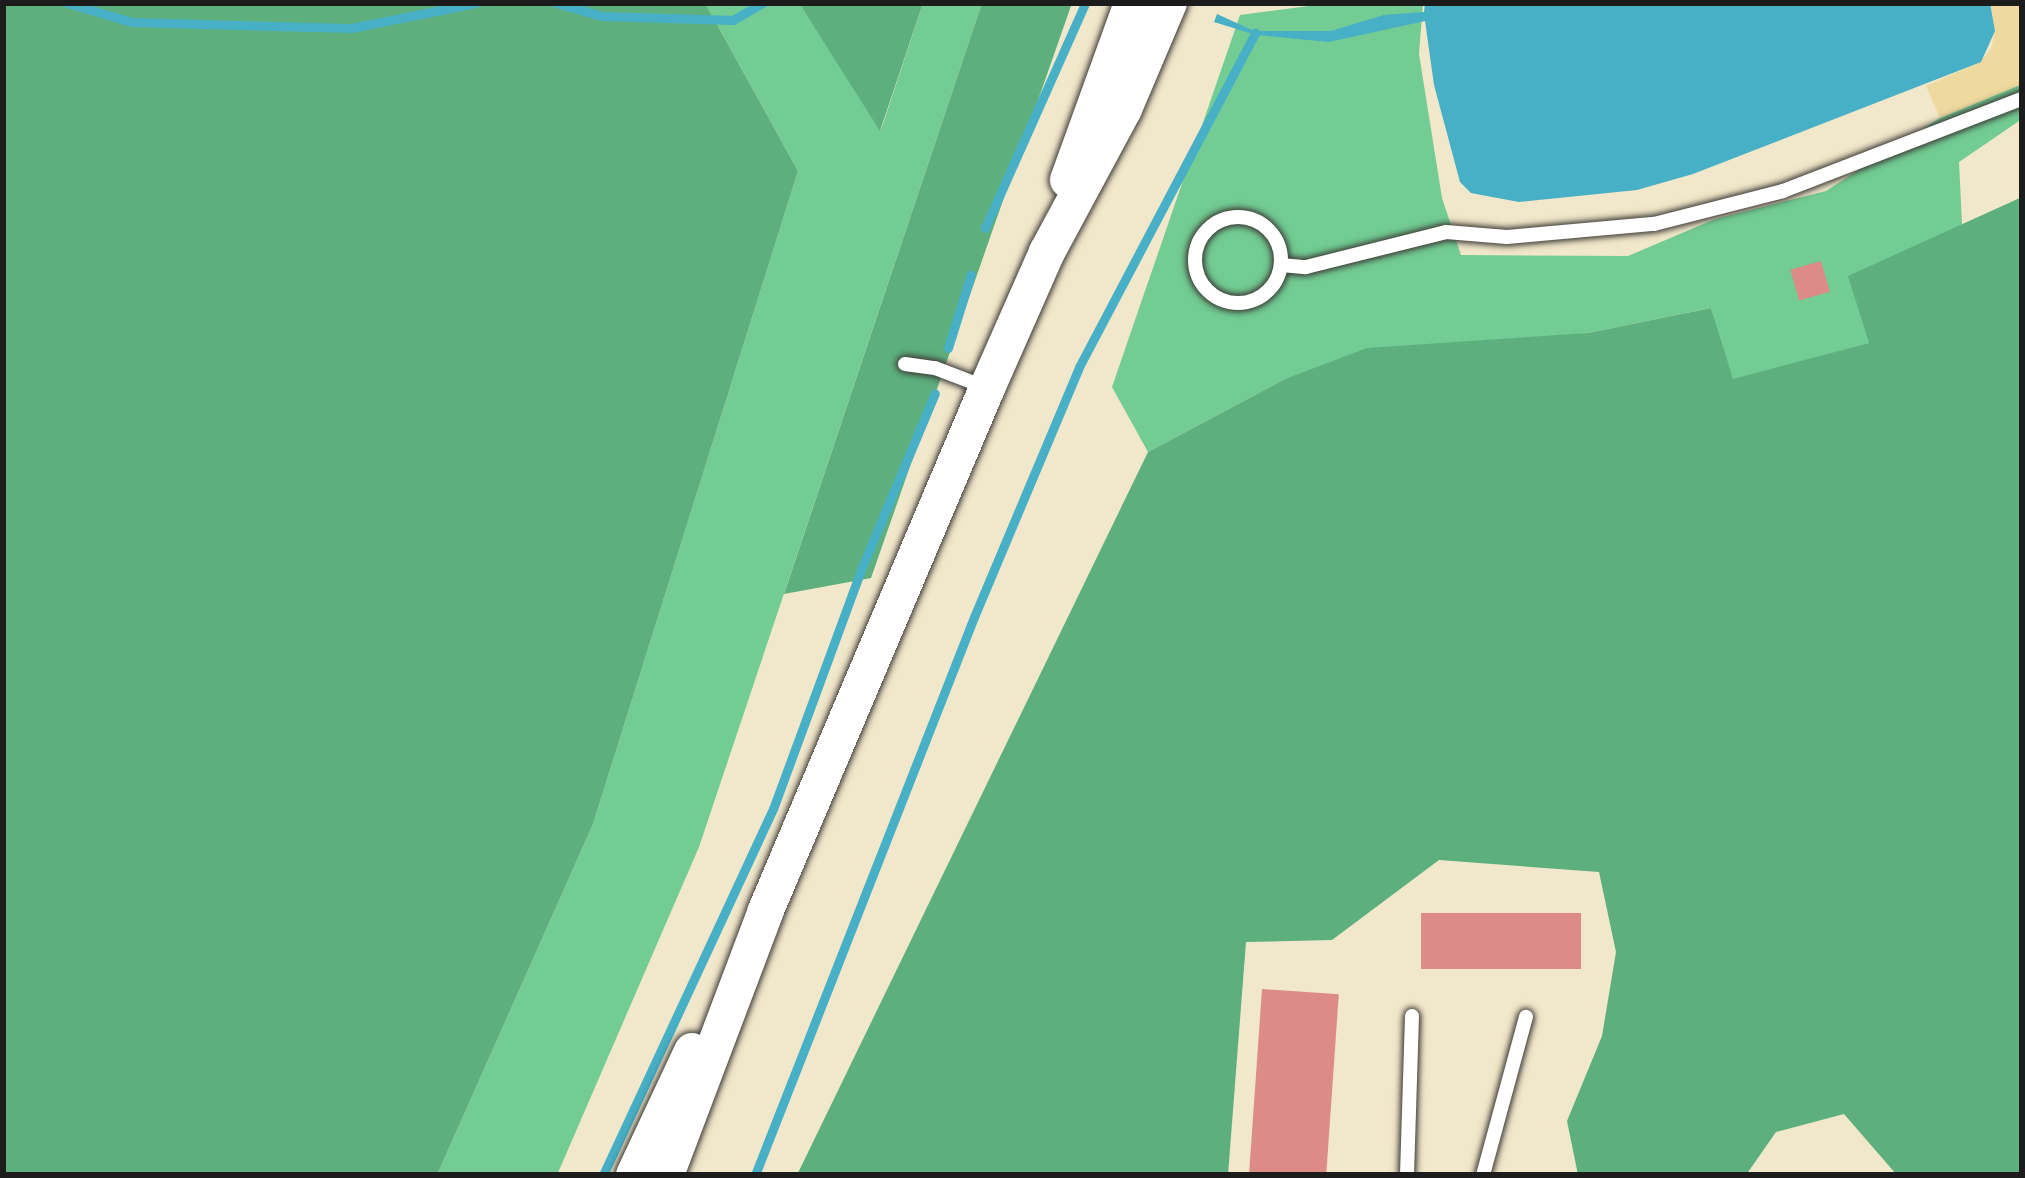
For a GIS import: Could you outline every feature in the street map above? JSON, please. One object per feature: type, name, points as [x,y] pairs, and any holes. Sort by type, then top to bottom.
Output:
[{"type":"main road","points":[[1047,252],[1079,145],[1132,3]]},
{"type":"main road","points":[[634,1175],[766,910],[1047,252],[1124,109],[1168,3]]},
{"type":"main road","points":[[666,1175],[718,1051],[766,910]]},
{"type":"lane","points":[[1281,265],[1306,267],[1446,232],[1529,236],[1654,224],[1783,191],[2022,99]]},
{"type":"lane","points":[[1236,217],[1264,225],[1274,236],[1281,265],[1260,298],[1234,304],[1209,293],[1200,283],[1195,254],[1208,228],[1236,217]]},
{"type":"lane","points":[[905,364],[934,368],[987,388]]},
{"type":"lane","points":[[1407,1175],[1412,1016]]},
{"type":"lane","points":[[1483,1175],[1526,1017]]},
{"type":"green space","points":[[3,3],[705,3],[798,171],[593,824],[437,1175],[3,1175]]},
{"type":"green space","points":[[705,3],[799,3],[881,130],[923,3],[982,3],[699,847],[557,1175],[437,1175],[593,824],[798,171]]},
{"type":"green space","points":[[799,3],[923,3],[880,131]]},
{"type":"green space","points":[[982,3],[1072,3],[871,578],[784,594]]},
{"type":"green space","points":[[1332,3],[1423,3],[1419,54],[1442,198],[1461,255],[1628,256],[1715,219],[1826,191],[1940,118],[2022,84],[2022,119],[1959,162],[1962,224],[1870,343],[1732,380],[1711,308],[1588,333],[1285,379],[1148,452],[1112,387],[1240,15]]},
{"type":"green space","points":[[2022,197],[2022,1175],[1896,1174],[1844,1114],[1776,1132],[1746,1175],[1578,1175],[1567,1121],[1602,1036],[1616,952],[1599,872],[1439,860],[1332,940],[1246,942],[1228,1175],[797,1175],[1148,452],[1285,379],[1367,348],[1588,333],[1711,308],[1733,379],[1869,343],[1848,276]]},
{"type":"sand","points":[[1990,3],[2022,3],[2022,84],[1940,118],[1926,86],[1980,62],[1991,49],[1995,31]]},
{"type":"water","points":[[1425,3],[1990,3],[1995,31],[1981,62],[1693,174],[1637,190],[1519,202],[1471,193],[1460,182],[1434,85],[1425,21],[1329,42],[1256,35],[1214,22],[1217,14],[1254,31],[1331,31],[1384,15],[1424,12]]},
{"type":"building","points":[[1821,261],[1830,292],[1799,301],[1790,270]]},
{"type":"building","points":[[1421,913],[1581,913],[1581,969],[1421,969]]},
{"type":"building","points":[[1262,989],[1339,994],[1326,1175],[1249,1175]]},
{"type":"waterway","points":[[67,3],[132,22],[351,28],[476,3]]},
{"type":"waterway","points":[[556,3],[602,16],[733,20],[763,3]]},
{"type":"waterway","points":[[985,228],[1085,3]]},
{"type":"waterway","points":[[755,1175],[974,617],[1079,367],[1255,33]]},
{"type":"waterway","points":[[948,348],[971,274]]},
{"type":"waterway","points":[[603,1175],[773,809],[863,565],[935,393]]}]
